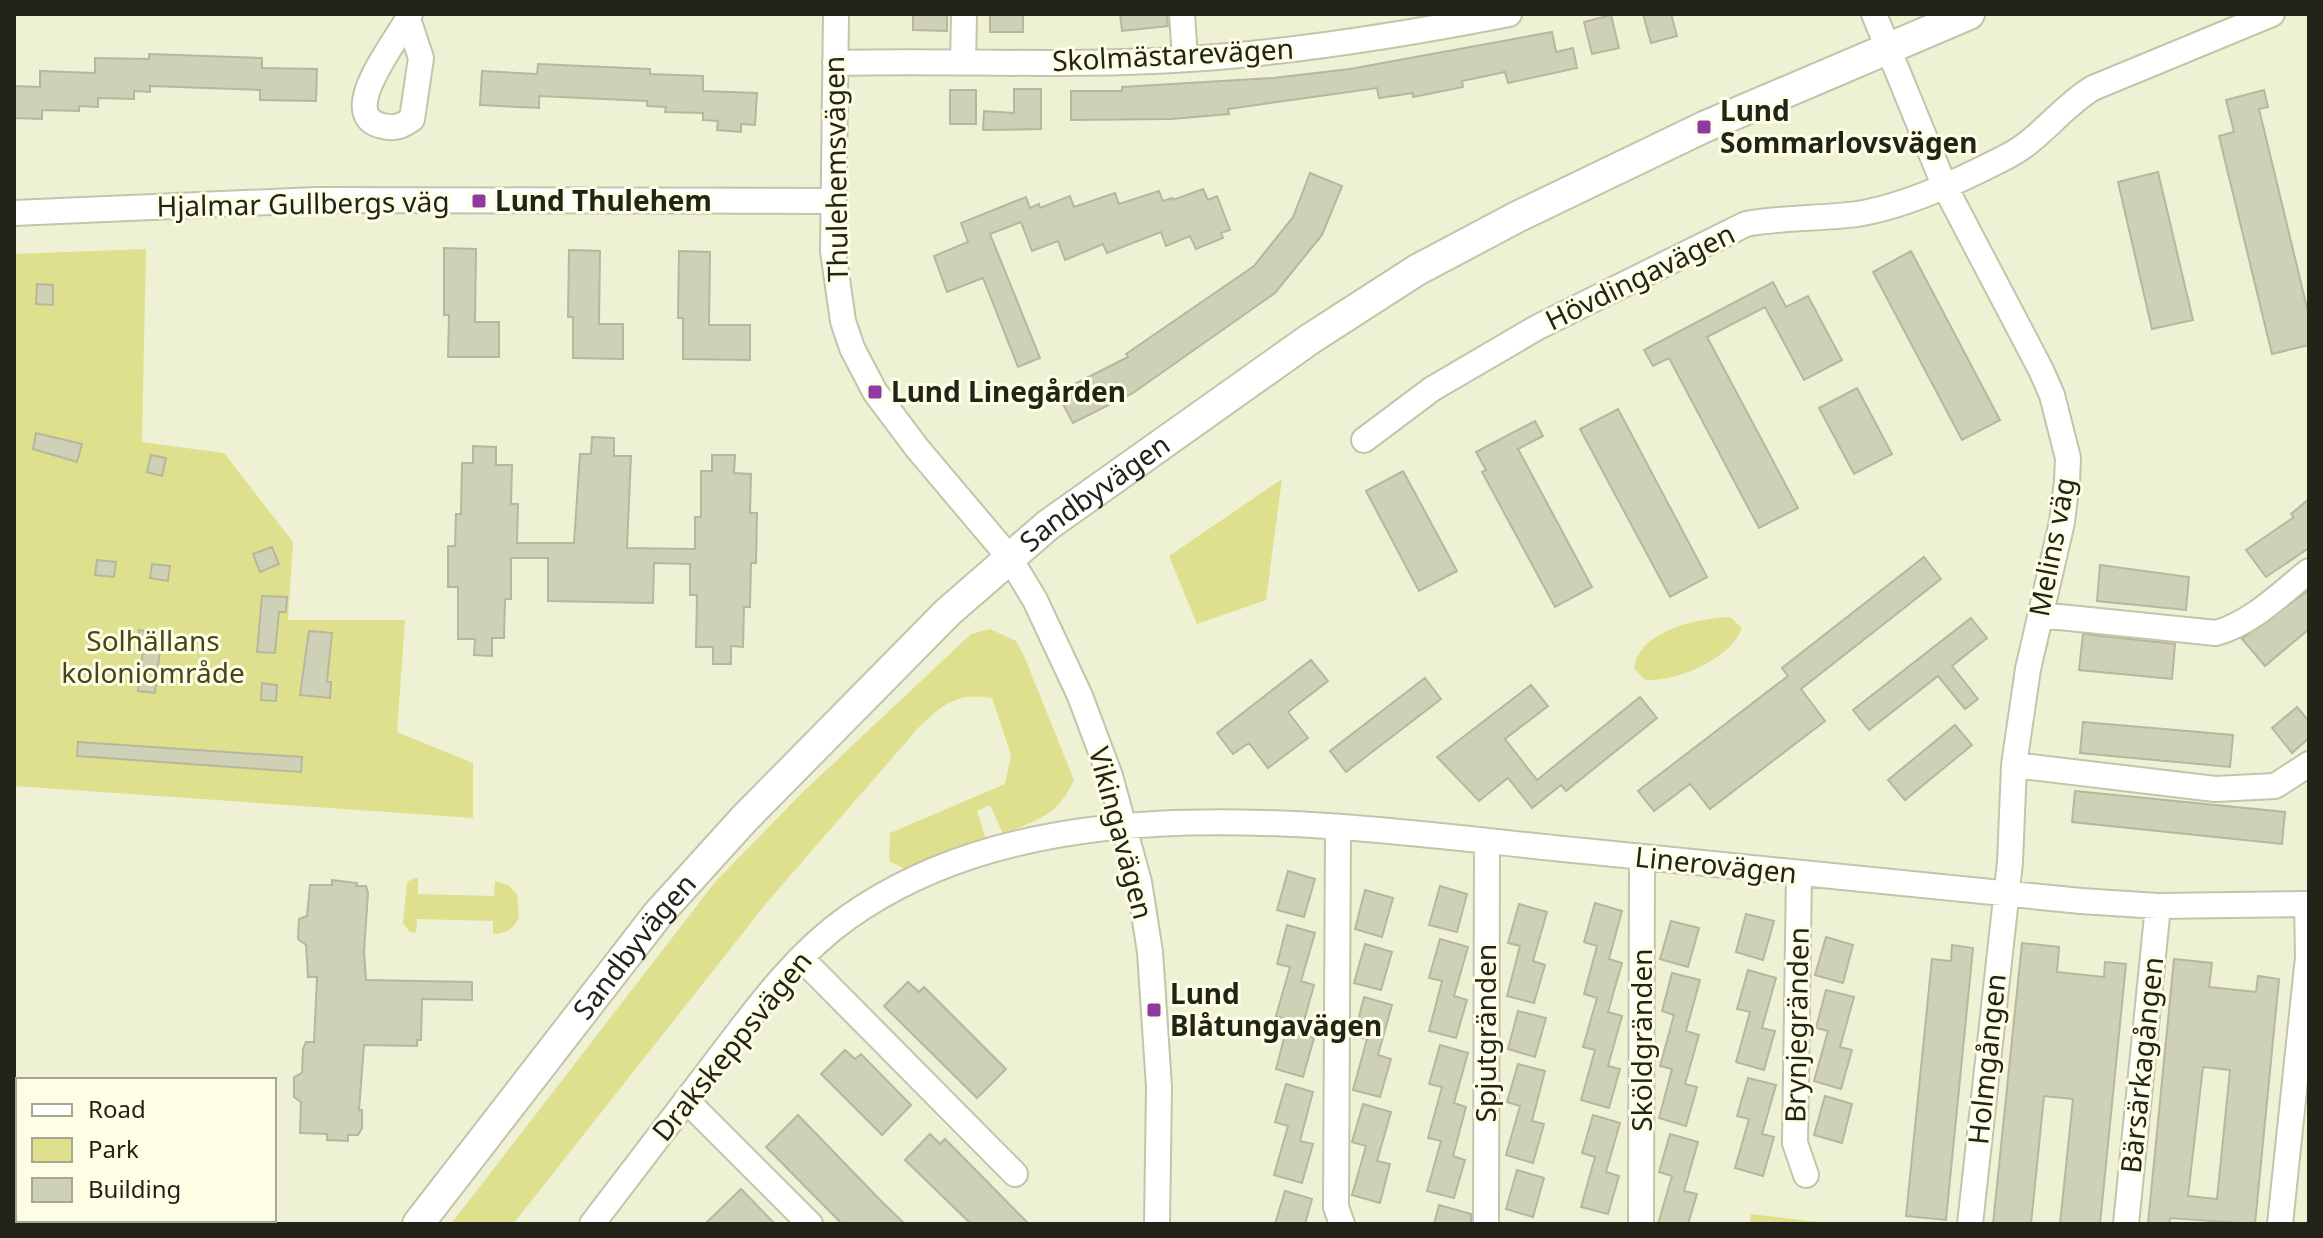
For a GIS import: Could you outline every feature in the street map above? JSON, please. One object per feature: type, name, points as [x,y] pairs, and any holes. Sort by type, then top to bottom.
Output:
[{"type":"main road","name":"Sandbyvägen","points":[[418,1224],[658,914],[744,819],[905,656],[1009,557],[1048,525],[1297,348],[1417,270],[1517,217],[1689,134],[1969,14]]},
{"type":"street","name":"Thulehemsvägen","points":[[836,14],[832,201],[837,297],[860,366],[917,448],[1009,557]]},
{"type":"street","points":[[963,62],[964,14]]},
{"type":"street","points":[[1182,14],[1185,59]]},
{"type":"street","name":"Skolmästarevägen","points":[[835,63],[1185,59],[1295,50],[1395,25],[1509,14]]},
{"type":"street","name":"Melins väg","points":[[1874,14],[1885,48],[1944,185],[2052,395],[2068,458],[2062,522],[2040,615],[2014,765],[2005,893]]},
{"type":"street","name":"Hövdingavägen","points":[[1364,440],[1432,389],[1538,327],[1746,224],[1774,218],[1855,214],[1884,208],[1944,185],[2022,148],[2073,100],[2093,88],[2272,14]]},
{"type":"street","name":"Hjalmar Gullbergs väg","points":[[14,213],[316,200],[832,201]]},
{"type":"street","name":"Vikingavägen","points":[[1009,557],[1041,611],[1080,696],[1110,776],[1139,882],[1150,952],[1159,1087],[1157,1224]]},
{"type":"street","points":[[2040,615],[2216,633],[2243,622],[2309,571]]},
{"type":"street","points":[[2014,765],[2215,789],[2275,786],[2309,764]]},
{"type":"street","name":"Linerovägen","points":[[1123,828],[1190,823],[1338,829],[2158,906],[2308,904]]},
{"type":"street","name":"Drakskeppsvägen","points":[[592,1224],[686,1100],[801,958],[848,918],[921,876],[1015,845],[1123,828]]},
{"type":"street","points":[[1338,829],[1336,1207],[1342,1224]]},
{"type":"street","name":"Spjutgränden","points":[[1486,1224],[1487,842]]},
{"type":"street","name":"Sköldgränden","points":[[1641,1224],[1642,857]]},
{"type":"street","name":"Brynjegränden","points":[[1799,874],[1795,1143],[1806,1175]]},
{"type":"street","name":"Holmgången","points":[[1970,1224],[2005,893]]},
{"type":"street","points":[[2280,1224],[2308,957],[2308,904]]},
{"type":"street","name":"Bärsärkagången","points":[[2126,1224],[2158,906]]},
{"type":"street","points":[[801,958],[1015,1174]]},
{"type":"street","points":[[686,1100],[810,1224]]},
{"type":"green space","name":"Solhällans koloniområde","points":[[146,249],[142,442],[224,453],[293,542],[288,620],[405,620],[397,732],[473,763],[473,818],[14,786],[14,254]]},
{"type":"green space","points":[[1282,479],[1266,600],[1197,624],[1169,556]]},
{"type":"green space","points":[[1730,617],[1742,628],[1736,639],[1715,659],[1686,673],[1658,680],[1645,680],[1634,669],[1646,645],[1658,636],[1702,620]]},
{"type":"green space","points":[[990,629],[1016,641],[1024,656],[1074,780],[1061,802],[1045,815],[1003,834],[990,805],[977,811],[986,840],[907,870],[889,861],[890,833],[1005,784],[1011,755],[992,698],[961,698],[944,705],[920,726],[769,900],[513,1224],[451,1224],[716,881],[804,791],[971,634]]},
{"type":"green space","points":[[418,878],[418,894],[494,896],[495,881],[508,885],[517,894],[519,917],[512,928],[498,934],[493,934],[493,921],[417,919],[416,933],[410,932],[403,923],[407,882]]},
{"type":"green space","points":[[1751,1214],[1833,1224],[1750,1224]]},
{"type":"green space","points":[[266,1222],[269,1224],[40,1224]]},
{"type":"building","points":[[913,14],[947,14],[947,31],[913,30]]},
{"type":"building","points":[[990,14],[1023,14],[1023,32],[990,32]]},
{"type":"building","points":[[1120,14],[1167,14],[1168,26],[1122,31]]},
{"type":"building","points":[[1643,14],[1671,14],[1677,36],[1651,43]]},
{"type":"building","points":[[1611,15],[1619,48],[1592,54],[1584,22]]},
{"type":"building","points":[[1552,32],[1556,52],[1573,48],[1577,68],[1508,83],[1505,72],[1462,81],[1463,87],[1413,97],[1413,93],[1379,98],[1377,88],[1228,109],[1229,114],[1171,119],[1071,120],[1071,91],[1122,91],[1122,87],[1273,78],[1350,69]]},
{"type":"building","points":[[149,54],[262,58],[262,68],[317,69],[316,101],[260,100],[260,90],[150,86],[150,92],[134,91],[134,99],[98,98],[98,107],[79,106],[79,111],[42,110],[42,119],[14,118],[14,86],[40,87],[40,71],[95,73],[95,58],[149,59]]},
{"type":"building","points":[[538,64],[650,69],[650,74],[703,76],[703,91],[757,93],[755,125],[741,124],[741,132],[717,130],[718,121],[703,120],[703,113],[665,112],[666,107],[647,106],[647,101],[539,96],[539,108],[480,105],[482,71],[537,74]]},
{"type":"building","points":[[1014,89],[1041,89],[1041,129],[983,130],[984,111],[1014,113]]},
{"type":"building","points":[[950,90],[976,90],[976,124],[950,124]]},
{"type":"building","points":[[2264,90],[2268,107],[2259,109],[2309,316],[2309,345],[2272,354],[2219,136],[2234,132],[2226,100]]},
{"type":"building","points":[[2158,172],[2193,320],[2152,329],[2118,182]]},
{"type":"building","points":[[1310,173],[1342,186],[1322,235],[1275,293],[1133,393],[1073,423],[1057,393],[1128,357],[1126,354],[1254,266],[1293,217]]},
{"type":"building","points":[[1203,189],[1208,200],[1217,196],[1230,230],[1221,233],[1223,238],[1196,249],[1190,236],[1166,246],[1161,232],[1107,253],[1103,244],[1065,260],[1058,241],[1032,251],[1021,222],[990,234],[1040,358],[1018,367],[983,278],[947,292],[934,256],[968,242],[961,223],[1026,197],[1030,208],[1039,204],[1040,208],[1070,196],[1074,207],[1115,193],[1119,204],[1159,191],[1163,201]]},
{"type":"building","points":[[444,248],[476,249],[475,322],[499,322],[499,357],[448,357],[449,315],[444,315]]},
{"type":"building","points":[[569,250],[600,251],[599,324],[623,324],[623,359],[573,358],[573,317],[568,317]]},
{"type":"building","points":[[679,251],[710,252],[709,325],[750,325],[750,360],[683,359],[683,318],[678,318]]},
{"type":"building","points":[[1911,251],[2000,420],[1962,440],[1873,272]]},
{"type":"building","points":[[1773,282],[1786,307],[1808,296],[1842,360],[1804,380],[1765,307],[1707,337],[1798,508],[1759,528],[1669,358],[1653,366],[1644,350]]},
{"type":"building","points":[[37,284],[53,285],[53,305],[36,304]]},
{"type":"building","points":[[1857,388],[1892,454],[1854,474],[1819,408]]},
{"type":"building","points":[[1618,409],[1707,577],[1670,597],[1580,429]]},
{"type":"building","points":[[1535,421],[1543,436],[1518,449],[1592,587],[1555,607],[1482,472],[1486,470],[1476,452]]},
{"type":"building","points":[[36,433],[82,444],[77,462],[33,449]]},
{"type":"building","points":[[592,437],[614,438],[614,456],[631,456],[627,548],[695,549],[695,517],[701,517],[701,471],[712,471],[712,455],[735,455],[734,473],[751,474],[750,513],[757,513],[756,563],[751,563],[750,607],[744,607],[743,647],[731,646],[731,664],[713,664],[713,647],[696,647],[697,595],[690,595],[690,564],[654,563],[653,603],[548,601],[548,558],[511,558],[511,599],[505,599],[504,638],[492,638],[492,656],[474,655],[475,639],[458,639],[458,587],[448,587],[448,546],[455,546],[456,514],[461,514],[462,463],[473,463],[473,446],[496,447],[496,465],[512,465],[511,504],[518,504],[517,543],[574,543],[580,454],[591,454]]},
{"type":"building","points":[[151,455],[166,458],[162,476],[147,472]]},
{"type":"building","points":[[1403,471],[1457,571],[1419,591],[1366,491]]},
{"type":"building","points":[[2309,499],[2309,548],[2266,577],[2246,550],[2294,517],[2291,514]]},
{"type":"building","points":[[272,547],[279,564],[260,572],[253,554]]},
{"type":"building","points":[[1924,557],[1941,579],[1801,689],[1825,721],[1710,809],[1690,784],[1654,811],[1638,791],[1788,676],[1782,668]]},
{"type":"building","points":[[97,560],[116,562],[114,577],[95,575]]},
{"type":"building","points":[[152,564],[170,566],[168,581],[150,578]]},
{"type":"building","points":[[2100,565],[2189,577],[2186,610],[2097,601]]},
{"type":"building","points":[[2309,590],[2309,629],[2265,666],[2242,639]]},
{"type":"building","points":[[262,596],[287,597],[286,612],[279,612],[275,653],[257,652]]},
{"type":"building","points":[[1971,618],[1987,638],[1952,666],[1978,699],[1965,709],[1938,676],[1869,730],[1853,710]]},
{"type":"building","points":[[139,630],[162,633],[155,693],[138,691],[143,650],[136,649]]},
{"type":"building","points":[[309,631],[332,633],[327,682],[331,682],[330,698],[300,695]]},
{"type":"building","points":[[2083,634],[2175,644],[2172,679],[2079,670]]},
{"type":"building","points":[[1311,660],[1328,681],[1288,712],[1308,738],[1268,768],[1249,743],[1233,754],[1217,733]]},
{"type":"building","points":[[1425,678],[1441,699],[1346,772],[1330,751]]},
{"type":"building","points":[[262,683],[277,685],[276,701],[261,700]]},
{"type":"building","points":[[1531,685],[1548,706],[1505,739],[1537,780],[1640,697],[1657,718],[1566,791],[1561,785],[1532,808],[1508,778],[1479,801],[1437,757]]},
{"type":"building","points":[[2297,707],[2309,721],[2309,738],[2292,753],[2272,728]]},
{"type":"building","points":[[2083,722],[2233,735],[2230,767],[2080,753]]},
{"type":"building","points":[[1955,725],[1972,745],[1905,800],[1888,780]]},
{"type":"building","points":[[78,742],[302,757],[301,772],[77,756]]},
{"type":"building","points":[[2075,791],[2285,812],[2282,844],[2072,822]]},
{"type":"building","points":[[1288,871],[1315,879],[1304,917],[1277,910]]},
{"type":"building","points":[[332,880],[366,886],[366,980],[472,982],[472,1000],[422,999],[421,1040],[417,1040],[417,1046],[364,1045],[359,1110],[362,1110],[362,1128],[358,1135],[348,1135],[348,1141],[327,1140],[327,1134],[300,1133],[301,1102],[294,1097],[294,1077],[302,1073],[303,1049],[306,1042],[314,1042],[317,977],[308,977],[306,945],[298,939],[299,919],[307,916],[310,885],[332,885]]},
{"type":"building","points":[[1440,886],[1467,894],[1457,932],[1429,925]]},
{"type":"building","points":[[1365,890],[1393,898],[1382,937],[1355,929]]},
{"type":"building","points":[[1595,903],[1622,911],[1609,959],[1622,963],[1608,1012],[1622,1016],[1608,1066],[1620,1069],[1609,1108],[1581,1100],[1595,1050],[1583,1047],[1597,998],[1584,994],[1597,946],[1584,942]]},
{"type":"building","points":[[1519,904],[1547,912],[1533,961],[1545,965],[1534,1003],[1507,996],[1520,946],[1508,943]]},
{"type":"building","points":[[1746,914],[1774,921],[1763,960],[1736,952]]},
{"type":"building","points":[[1671,921],[1699,928],[1688,967],[1660,959]]},
{"type":"building","points":[[1287,925],[1315,933],[1301,981],[1314,985],[1300,1035],[1314,1038],[1303,1077],[1276,1069],[1289,1020],[1276,1016],[1290,967],[1277,964]]},
{"type":"building","points":[[1826,937],[1853,945],[1843,983],[1815,975]]},
{"type":"building","points":[[1440,939],[1468,947],[1454,996],[1467,1000],[1456,1038],[1429,1031],[1442,981],[1429,978]]},
{"type":"building","points":[[2022,943],[2059,947],[2057,972],[2104,977],[2105,962],[2126,964],[2100,1224],[2060,1224],[2073,1099],[2044,1096],[2031,1224],[1993,1224]]},
{"type":"building","points":[[1365,944],[1392,952],[1381,990],[1354,983]]},
{"type":"building","points":[[1952,945],[1973,948],[1946,1220],[1906,1216],[1932,959],[1951,961]]},
{"type":"building","points":[[2174,959],[2212,963],[2209,987],[2256,992],[2258,976],[2279,979],[2255,1224],[2170,1218],[2169,1224],[2148,1224]],"holes":[[[2203,1067],[2230,1070],[2217,1199],[2188,1196]]]},
{"type":"building","points":[[1748,970],[1776,978],[1762,1028],[1775,1031],[1764,1070],[1736,1062],[1750,1012],[1737,1009]]},
{"type":"building","points":[[1672,973],[1700,980],[1686,1031],[1699,1035],[1685,1084],[1697,1087],[1686,1126],[1659,1118],[1672,1069],[1660,1066],[1674,1015],[1662,1011]]},
{"type":"building","points":[[908,982],[919,992],[924,987],[1006,1069],[977,1098],[884,1006]]},
{"type":"building","points":[[1826,990],[1854,997],[1840,1047],[1852,1050],[1841,1089],[1814,1081],[1828,1031],[1816,1028]]},
{"type":"building","points":[[1364,997],[1392,1005],[1378,1055],[1391,1059],[1380,1097],[1353,1090],[1367,1039],[1354,1036]]},
{"type":"building","points":[[1518,1011],[1546,1018],[1535,1057],[1508,1049]]},
{"type":"building","points":[[1440,1045],[1468,1053],[1454,1103],[1466,1107],[1453,1156],[1465,1160],[1454,1198],[1427,1191],[1441,1141],[1428,1138],[1442,1087],[1429,1084]]},
{"type":"building","points":[[845,1050],[855,1059],[861,1054],[911,1105],[882,1135],[821,1074]]},
{"type":"building","points":[[1518,1064],[1545,1071],[1532,1121],[1544,1124],[1533,1163],[1506,1155],[1520,1106],[1507,1102]]},
{"type":"building","points":[[1748,1078],[1776,1085],[1762,1134],[1774,1137],[1763,1176],[1735,1168],[1749,1119],[1737,1116]]},
{"type":"building","points":[[1286,1084],[1313,1092],[1300,1141],[1313,1144],[1302,1183],[1274,1175],[1288,1126],[1275,1122]]},
{"type":"building","points":[[1825,1096],[1852,1104],[1842,1143],[1814,1135]]},
{"type":"building","points":[[1363,1104],[1391,1112],[1377,1161],[1390,1164],[1380,1203],[1352,1195],[1366,1146],[1352,1142]]},
{"type":"building","points":[[798,1115],[905,1224],[842,1224],[766,1147]]},
{"type":"building","points":[[1593,1115],[1620,1123],[1606,1172],[1619,1176],[1608,1214],[1581,1207],[1595,1157],[1582,1153]]},
{"type":"building","points":[[930,1134],[940,1144],[945,1139],[1029,1224],[971,1224],[905,1160]]},
{"type":"building","points":[[1670,1134],[1698,1142],[1684,1191],[1697,1194],[1688,1224],[1658,1224],[1672,1176],[1659,1172]]},
{"type":"building","points":[[1517,1170],[1544,1178],[1533,1217],[1506,1209]]},
{"type":"building","points":[[741,1189],[775,1224],[705,1224]]},
{"type":"building","points":[[1285,1191],[1312,1199],[1305,1224],[1275,1224]]},
{"type":"building","points":[[1439,1205],[1471,1214],[1471,1224],[1434,1224]]},
{"type":"place","name":"Lund Sommarlovsvägen","points":[[1704,127]]},
{"type":"place","name":"Lund Thulehem","points":[[479,201]]},
{"type":"place","name":"Lund Linegården","points":[[875,392]]},
{"type":"place","name":"Lund Blåtungavägen","points":[[1154,1010]]}]
